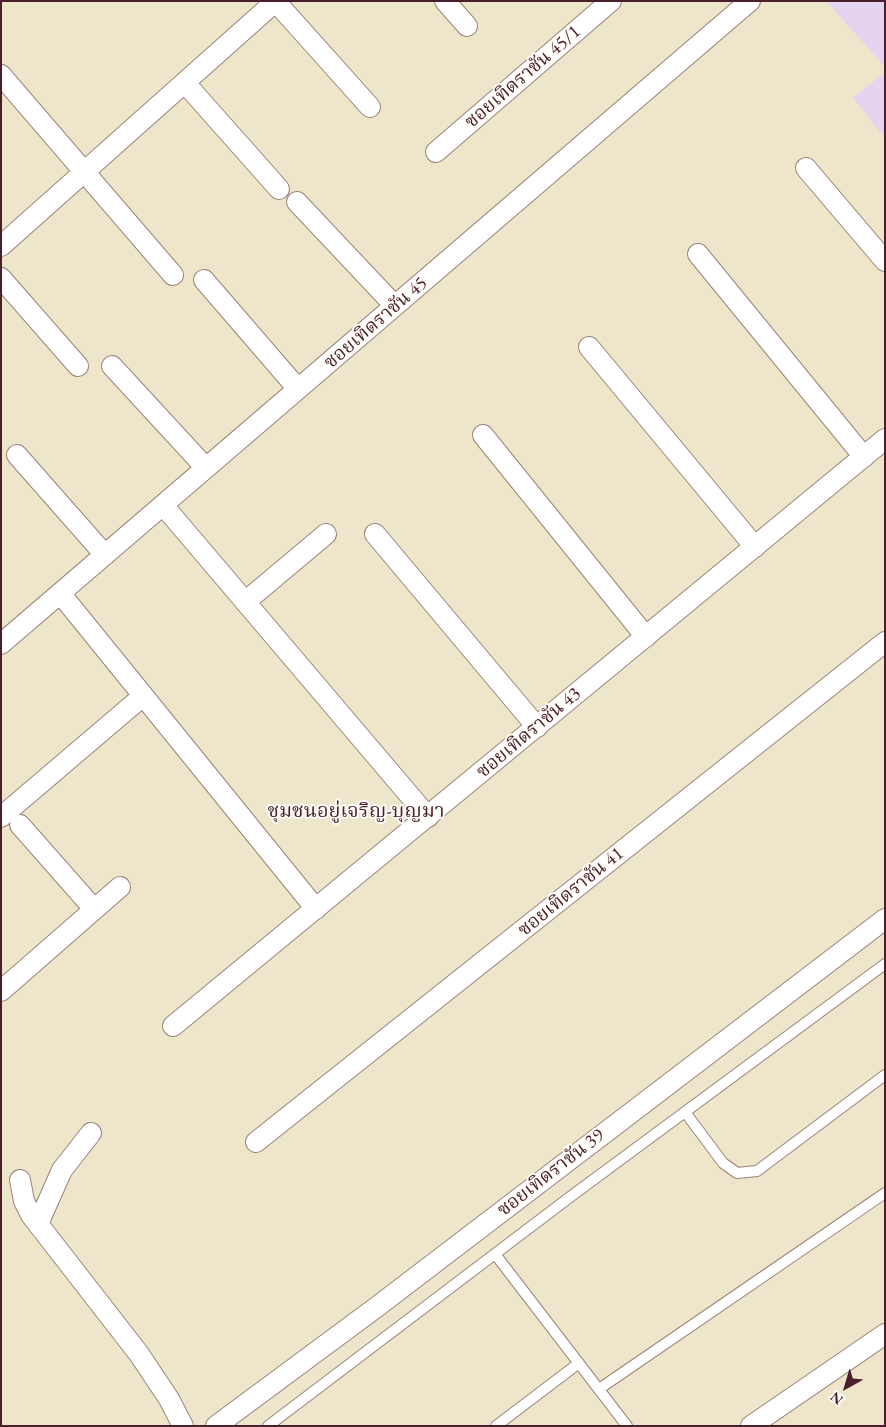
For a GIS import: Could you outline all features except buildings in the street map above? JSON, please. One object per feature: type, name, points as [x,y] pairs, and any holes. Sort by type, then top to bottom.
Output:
[{"type":"street","points":[[445,1],[467,26]]},
{"type":"street","name":"ซอยเทิดราชัน 45/1","points":[[436,152],[611,1]]},
{"type":"street","name":"ซอยเทิดราชัน 45","points":[[1,644],[750,1]]},
{"type":"street","points":[[1,246],[276,2],[370,107]]},
{"type":"street","points":[[1,75],[173,275]]},
{"type":"street","points":[[184,82],[278,189]]},
{"type":"street","points":[[806,168],[885,261]]},
{"type":"street","points":[[297,202],[395,306]]},
{"type":"street","points":[[698,254],[864,457]]},
{"type":"street","points":[[1,278],[78,366]]},
{"type":"street","points":[[204,280],[298,389]]},
{"type":"street","points":[[589,348],[754,547]]},
{"type":"street","points":[[112,366],[206,468]]},
{"type":"street","points":[[483,435],[646,636]]},
{"type":"street","name":"ซอยเทิดราชัน 43","points":[[173,1026],[885,439]]},
{"type":"street","points":[[17,455],[105,555]]},
{"type":"street","points":[[163,505],[428,817]]},
{"type":"street","points":[[245,602],[326,534]]},
{"type":"street","points":[[375,534],[537,727]]},
{"type":"street","points":[[60,594],[316,909]]},
{"type":"street","name":"ซอยเทิดราชัน 41","points":[[256,1142],[885,642]]},
{"type":"street","points":[[1,817],[143,696]]},
{"type":"street","points":[[20,825],[94,909]]},
{"type":"street","points":[[1,991],[120,887]]},
{"type":"street","name":"ซอยเทิดราชัน 39","points":[[216,1426],[378,1306],[885,919]]},
{"type":"street","points":[[38,1224],[62,1170],[91,1133]]},
{"type":"street","points":[[20,1180],[24,1201],[38,1224],[139,1354],[170,1399],[183,1426]]},
{"type":"street","points":[[752,1426],[885,1334]]},
{"type":"lane","points":[[268,1426],[495,1254],[885,964]]},
{"type":"lane","points":[[685,1112],[722,1163],[737,1173],[757,1171],[885,1075]]},
{"type":"lane","points":[[599,1389],[885,1194]]},
{"type":"lane","points":[[495,1254],[627,1426]]},
{"type":"lane","points":[[496,1426],[579,1363]]},
{"type":"shaded area","points":[[826,1],[885,1],[885,67]]},
{"type":"shaded area","points":[[885,72],[885,138],[853,98]]},
{"type":"district","name":"ชุมชนอยู่เจริญ-บุญมา","points":[[356,812]]}]
